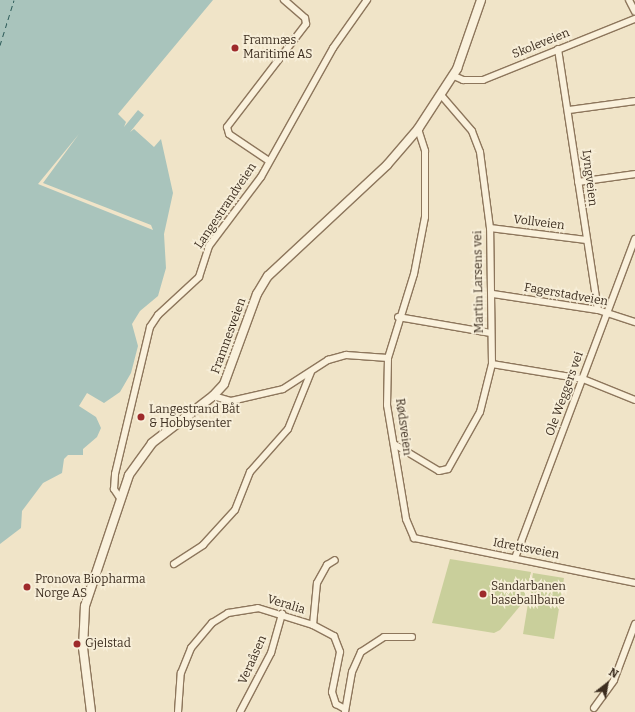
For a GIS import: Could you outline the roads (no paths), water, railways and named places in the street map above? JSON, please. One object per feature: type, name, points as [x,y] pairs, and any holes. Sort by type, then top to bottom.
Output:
[{"type":"main road","name":"Framnesveien","points":[[91,712],[83,648],[84,614],[120,498],[134,467],[152,443],[213,396],[234,364],[255,299],[268,276],[386,165],[418,129],[454,76],[481,0]]},
{"type":"street","points":[[269,162],[229,134],[226,127],[306,24],[305,18],[284,0]]},
{"type":"street","name":"Langestrandveien","points":[[120,498],[114,489],[115,474],[150,328],[158,315],[199,277],[209,246],[269,162],[333,48],[367,0]]},
{"type":"street","points":[[629,0],[635,12]]},
{"type":"street","name":"Skoleveien","points":[[454,76],[463,80],[482,80],[635,19]]},
{"type":"street","name":"Lyngveien","points":[[558,49],[569,110],[586,240],[598,310]]},
{"type":"street","name":"Martin Larsens vei","points":[[394,444],[445,471],[480,412],[492,364],[491,333],[493,294],[490,228],[477,142],[463,118],[441,95]]},
{"type":"street","points":[[569,110],[635,101]]},
{"type":"street","name":"Rødsveien","points":[[414,538],[406,518],[387,405],[388,358],[398,317],[414,274],[425,217],[425,151],[418,129]]},
{"type":"street","points":[[578,182],[635,174]]},
{"type":"street","name":"Vollveien","points":[[490,228],[586,240]]},
{"type":"street","name":"Ole Weggers vei","points":[[516,558],[583,379],[606,312],[633,249],[635,238]]},
{"type":"street","name":"Fagerstadveien","points":[[493,294],[598,310],[635,322]]},
{"type":"street","points":[[398,317],[491,333]]},
{"type":"street","points":[[213,396],[231,401],[270,393],[292,386],[328,360],[346,354],[388,358]]},
{"type":"street","points":[[492,364],[583,379],[635,400]]},
{"type":"street","points":[[174,564],[203,545],[235,510],[250,472],[288,429],[311,372]]},
{"type":"street","name":"Idrettsveien","points":[[414,538],[635,583]]},
{"type":"street","name":"Veralia","points":[[312,625],[316,583],[327,565],[335,560]]},
{"type":"street","name":"Veralia","points":[[178,712],[184,661],[212,623],[242,609],[258,608],[282,614],[328,631],[340,644],[332,692],[336,704],[345,711]]},
{"type":"street","name":"Veraåsen","points":[[240,712],[271,653],[282,614]]},
{"type":"street","points":[[594,708],[614,680],[635,624]]},
{"type":"street","points":[[345,711],[352,672],[360,652],[384,637],[412,637]]},
{"type":"water","points":[[0,0],[213,0],[118,114],[126,122],[124,127],[138,110],[144,115],[130,132],[134,129],[154,147],[161,139],[173,193],[164,234],[166,268],[158,296],[140,311],[132,324],[138,346],[131,373],[120,392],[104,403],[87,393],[79,406],[96,417],[101,428],[97,437],[83,449],[83,455],[68,455],[64,459],[62,473],[43,483],[22,511],[21,528],[0,544]]},
{"type":"place","name":"Framnæs Maritime AS","points":[[235,48]]},
{"type":"place","name":"Langestrand Båt & Hobbysenter","points":[[141,417]]},
{"type":"place","name":"Pronova Biopharma Norge AS","points":[[27,587]]},
{"type":"place","name":"Sandarbanen baseballbane","points":[[483,594]]},
{"type":"place","name":"Gjelstad","points":[[77,644]]}]
